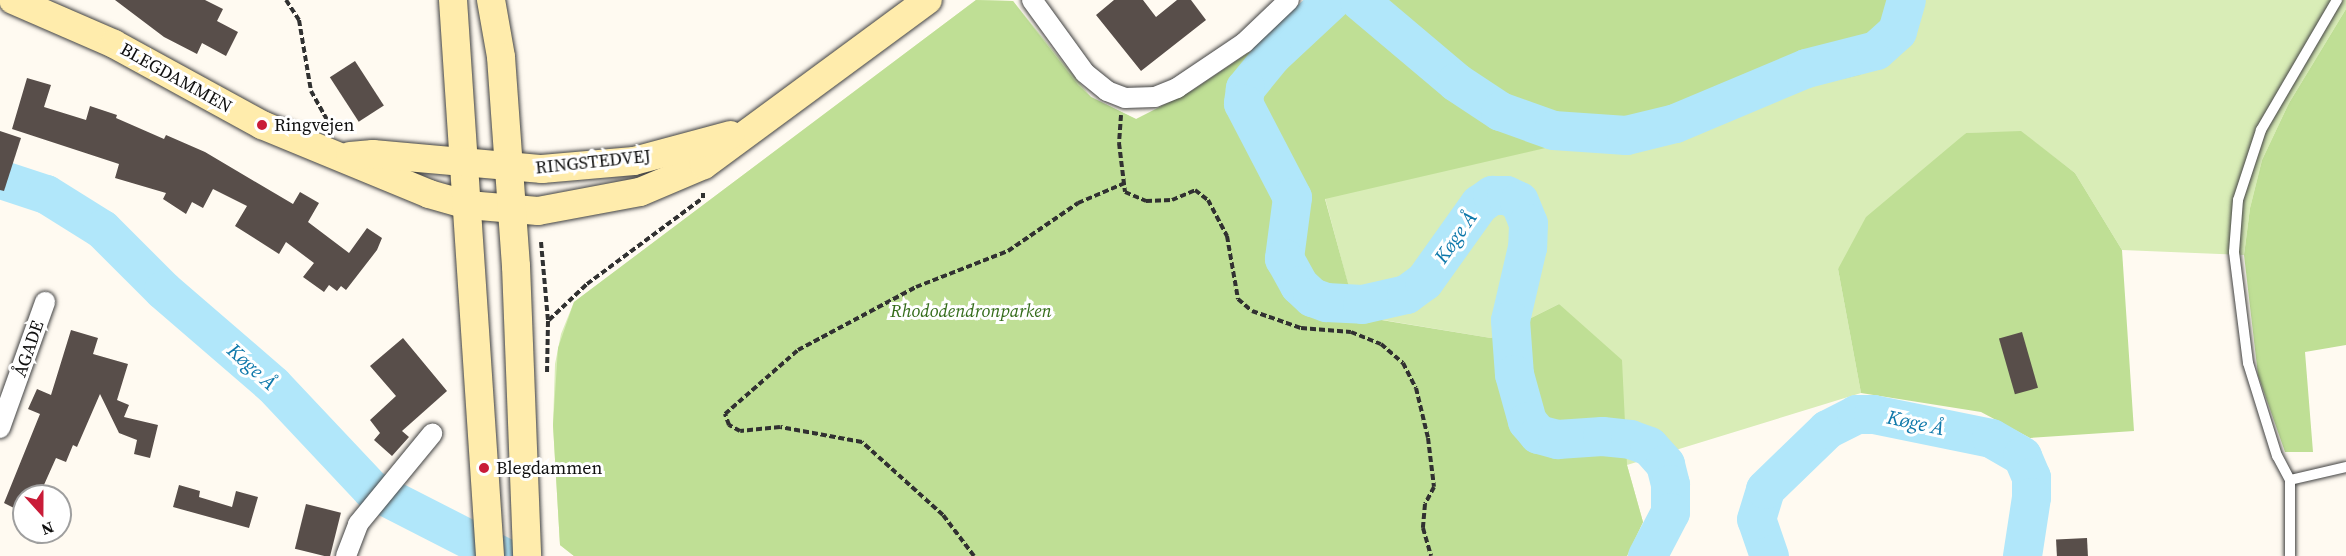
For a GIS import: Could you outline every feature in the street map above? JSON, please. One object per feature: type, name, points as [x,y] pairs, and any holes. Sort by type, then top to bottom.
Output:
[{"type":"main road","name":"BLEGDAMMEN","points":[[13,0],[114,44],[262,125],[429,194],[468,205]]},
{"type":"main road","points":[[453,0],[490,556]]},
{"type":"main road","points":[[491,0],[501,57],[512,211],[520,348],[527,556]]},
{"type":"main road","name":"RINGSTEDVEJ","points":[[468,205],[512,211],[549,210],[640,192],[704,165],[928,0]]},
{"type":"main road","name":"RINGSTEDVEJ","points":[[465,164],[509,169],[634,161],[753,128]]},
{"type":"main road","name":"BLEGDAMMEN","points":[[339,156],[373,154],[465,164]]},
{"type":"street","points":[[1032,0],[1085,74],[1107,91],[1125,98],[1155,97],[1177,88],[1244,43],[1289,0]]},
{"type":"street","name":"ÅGADE","points":[[2,422],[45,302]]},
{"type":"street","points":[[345,556],[358,524],[432,434]]},
{"type":"lane","points":[[2290,556],[2290,480],[2277,456],[2248,363],[2234,252],[2238,200],[2261,130],[2337,0]]},
{"type":"lane","points":[[2290,480],[2346,467]]},
{"type":"path","points":[[286,0],[299,20],[311,91],[332,130],[339,156]]},
{"type":"path","points":[[1125,98],[1119,143],[1125,192],[1146,201],[1172,200],[1195,190],[1208,200],[1227,236],[1238,299],[1252,311],[1301,328],[1351,332],[1381,344],[1403,363],[1416,388],[1428,438],[1434,487],[1425,504],[1423,528],[1431,556]]},
{"type":"path","points":[[520,348],[587,284],[703,198],[704,165]]},
{"type":"path","points":[[974,556],[943,515],[862,442],[780,427],[740,431],[729,424],[725,414],[798,350],[916,287],[1008,251],[1078,203],[1125,183]]},
{"type":"green space","name":"Rhododendronparken","points":[[976,0],[1013,1],[1091,97],[1136,119],[1356,314],[1325,198],[1859,75],[1908,28],[1912,0],[2346,0],[2346,9],[2289,103],[2262,160],[2250,208],[2244,255],[2122,250],[2075,173],[2021,132],[1966,133],[1838,269],[1861,393],[1627,465],[1643,522],[1627,556],[574,556],[560,545],[553,425],[555,364],[561,334],[574,302]],"holes":[[[1559,304],[1626,465],[1359,316],[1491,338]]]},
{"type":"green space","name":"Rhododendronparken","points":[[976,0],[1013,1],[1078,85],[1091,97],[1136,119],[1193,90],[1327,0],[1912,0],[1908,28],[1860,75],[1325,199],[1357,316],[1491,338],[1559,304],[1622,360],[1627,465],[1643,522],[1627,556],[574,556],[560,545],[553,425],[558,348],[574,302]]},
{"type":"green space","points":[[2346,9],[2346,345],[2305,352],[2313,452],[2285,452],[2258,375],[2244,255],[2250,208],[2262,160],[2289,103]]},
{"type":"green space","points":[[2021,131],[2075,173],[2122,250],[2134,431],[2030,438],[1981,412],[1861,393],[1838,269],[1866,217],[1966,133]]},
{"type":"building","points":[[115,0],[205,0],[223,9],[217,21],[238,32],[226,56],[202,43],[197,54],[164,37]]},
{"type":"building","points":[[1114,0],[1143,0],[1156,17],[1177,0],[1191,0],[1206,20],[1141,71],[1096,15]]},
{"type":"building","points":[[355,61],[384,105],[359,122],[330,77]]},
{"type":"building","points":[[27,78],[51,85],[44,107],[86,120],[90,106],[117,115],[116,118],[164,139],[166,135],[205,152],[293,204],[300,192],[319,203],[308,222],[349,253],[367,228],[382,238],[377,250],[346,290],[341,286],[337,291],[329,285],[324,292],[303,277],[314,263],[286,242],[279,254],[235,226],[247,206],[213,189],[203,208],[192,202],[186,214],[163,199],[166,193],[115,178],[119,164],[12,129]]},
{"type":"building","points":[[0,131],[21,138],[4,191],[0,190]]},
{"type":"building","points":[[71,330],[98,338],[93,354],[128,364],[117,400],[129,405],[124,417],[158,425],[150,458],[134,454],[137,440],[119,433],[100,394],[77,447],[73,445],[66,462],[56,458],[44,484],[12,484],[12,507],[4,503],[40,414],[28,409],[37,389],[51,395]]},
{"type":"building","points":[[2022,332],[2038,388],[2015,394],[1999,339]]},
{"type":"building","points":[[403,338],[447,391],[402,431],[409,437],[392,456],[374,440],[380,433],[370,420],[396,396],[370,366]]},
{"type":"building","points":[[179,485],[200,491],[199,497],[232,507],[236,491],[258,497],[249,528],[173,507]]},
{"type":"building","points":[[306,504],[341,513],[330,556],[295,549]]},
{"type":"building","points":[[2087,538],[2088,556],[2057,556],[2056,540]]},
{"type":"waterway","name":"Køge Å","points":[[1331,0],[1272,55],[1245,88],[1243,103],[1292,197],[1284,258],[1299,285],[1312,297],[1326,302],[1362,304],[1406,294],[1424,281],[1479,204],[1492,195],[1506,195],[1519,201],[1528,223],[1527,247],[1510,320],[1514,374],[1527,421],[1538,434],[1557,439],[1602,436],[1630,439],[1649,446],[1665,464],[1670,484],[1670,512],[1647,556]]},
{"type":"waterway","name":"Køge Å","points":[[1359,0],[1456,82],[1500,111],[1553,130],[1626,135],[1675,123],[1806,68],[1876,50],[1897,31],[1906,0]]},
{"type":"waterway","name":"Køge Å","points":[[0,179],[46,194],[102,229],[163,290],[273,385],[371,489],[502,556]]},
{"type":"waterway","name":"Køge Å","points":[[1769,556],[1756,519],[1765,489],[1827,429],[1856,414],[1873,414],[1991,438],[2022,456],[2031,477],[2031,497],[2022,556]]},
{"type":"place","name":"Ringvejen","points":[[262,125]]},
{"type":"place","name":"Blegdammen","points":[[484,468]]}]
